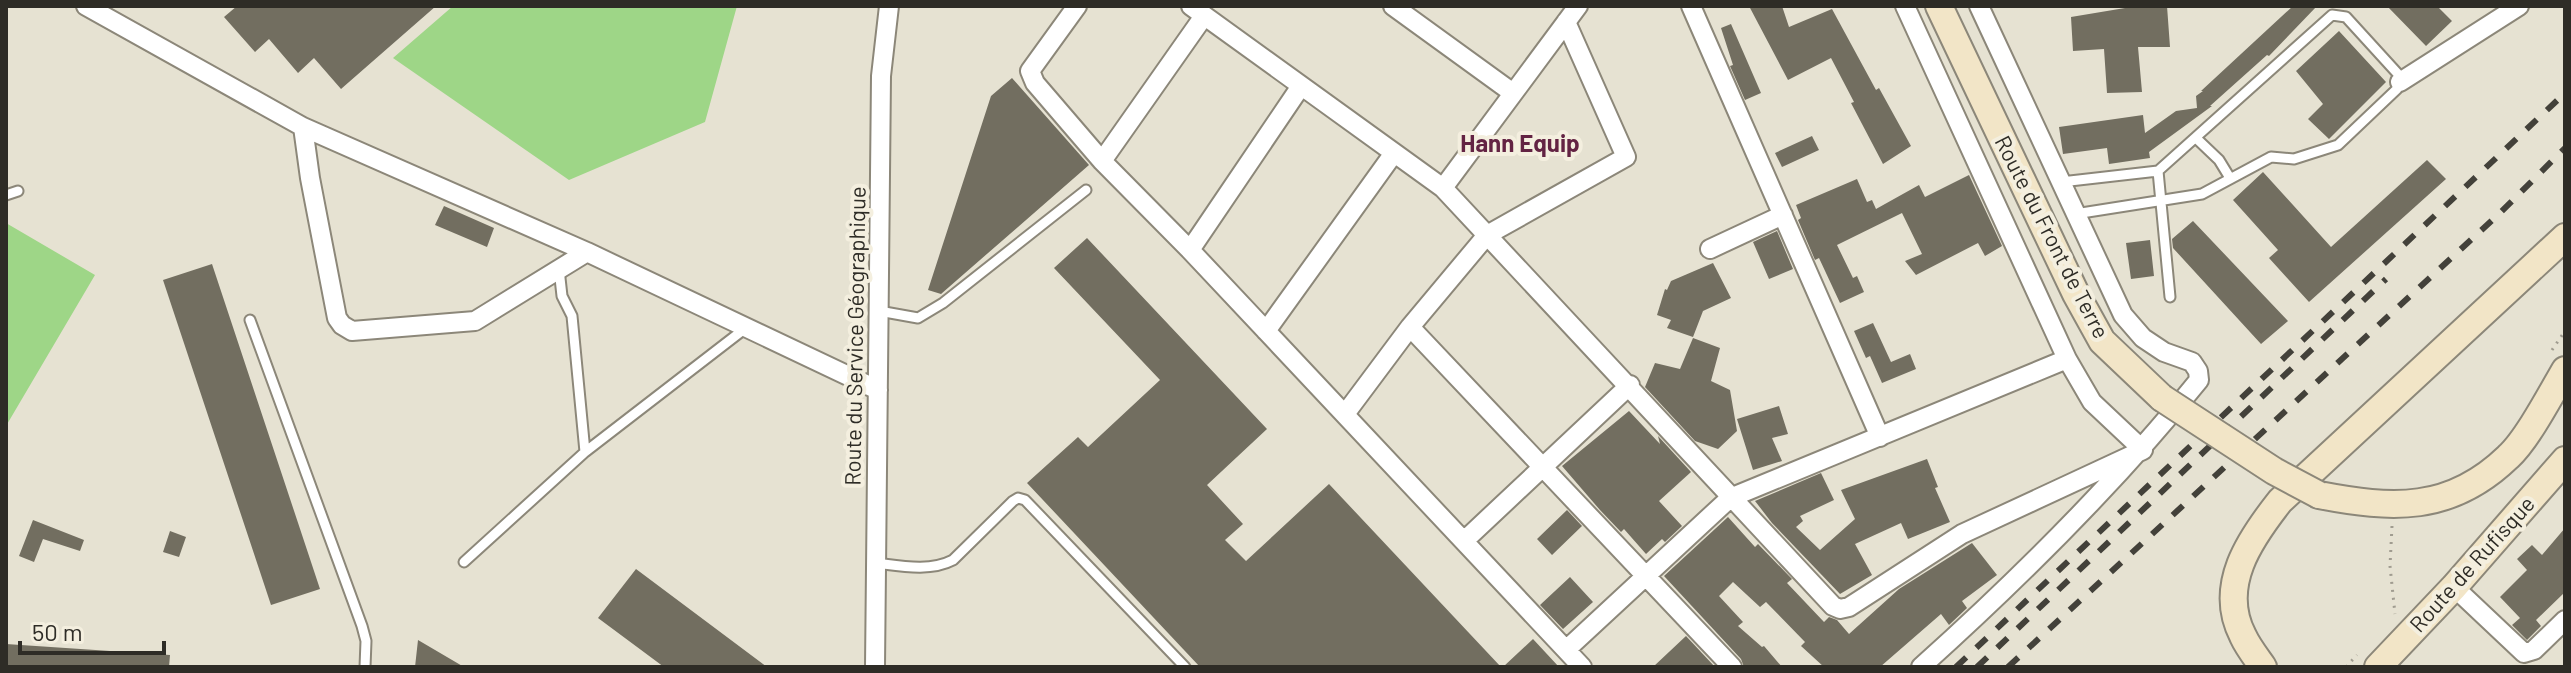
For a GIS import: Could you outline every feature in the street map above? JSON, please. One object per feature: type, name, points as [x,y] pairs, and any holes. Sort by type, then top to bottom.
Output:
[{"type":"main road","name":"Route du Front de Terre","points":[[1939,6],[2076,294],[2102,341],[2162,398],[2274,471],[2319,495],[2370,505],[2413,505],[2450,496],[2480,479],[2510,456],[2557,364]]},
{"type":"main road","points":[[2263,667],[2241,633],[2233,599],[2238,566],[2255,533],[2280,501],[2565,237]]},
{"type":"main road","name":"Route de Rufisque","points":[[2368,661],[2454,587],[2565,460]]},
{"type":"street","points":[[86,6],[303,127],[587,252],[878,390]]},
{"type":"street","name":"Route du Service Géographique","points":[[875,667],[881,76],[889,6]]},
{"type":"street","points":[[1077,6],[1030,71],[1035,83],[1102,161],[1190,250],[1582,667]]},
{"type":"street","points":[[1393,6],[1513,93]]},
{"type":"street","points":[[1443,188],[1578,6]]},
{"type":"street","points":[[1691,6],[1880,437]]},
{"type":"street","points":[[1905,6],[2067,359],[2092,402],[2143,450]]},
{"type":"street","points":[[2400,82],[2519,6]]},
{"type":"street","points":[[1921,667],[1977,617],[2143,450],[2199,380],[2192,362],[2164,352],[2143,338],[2123,315],[2060,182],[1987,8]]},
{"type":"street","points":[[1102,161],[1198,11],[1443,188],[1630,385],[1730,498],[1833,606],[1840,609],[1849,607],[1962,534],[2143,450]]},
{"type":"street","points":[[1345,414],[1410,327],[1487,235],[1626,157],[1566,22]]},
{"type":"street","points":[[1190,250],[1301,86]]},
{"type":"street","points":[[303,127],[337,318],[352,331],[475,321],[587,252]]},
{"type":"street","points":[[1266,331],[1394,153]]},
{"type":"street","points":[[1710,249],[1783,215]]},
{"type":"street","points":[[1410,327],[1732,667]]},
{"type":"street","points":[[1567,649],[1730,498],[2067,359]]},
{"type":"street","points":[[1464,541],[1630,385]]},
{"type":"street","points":[[2454,587],[2524,653],[2534,650],[2565,620]]},
{"type":"lane","points":[[2060,182],[2158,171],[2332,15],[2346,17],[2398,74],[2400,82],[2397,89],[2338,145],[2294,159],[2271,157],[2202,194],[2075,214]]},
{"type":"lane","points":[[2197,139],[2219,160],[2230,178]]},
{"type":"lane","points":[[2158,171],[2170,297]]},
{"type":"lane","points":[[879,311],[918,318],[943,303],[1086,190]]},
{"type":"lane","points":[[6,195],[18,191]]},
{"type":"lane","points":[[559,269],[562,296],[572,316],[585,452]]},
{"type":"lane","points":[[250,320],[362,626],[366,641],[365,667]]},
{"type":"lane","points":[[464,562],[585,452],[747,327]]},
{"type":"lane","points":[[876,563],[943,566],[953,560],[1013,501],[1018,498],[1025,500],[1185,667]]},
{"type":"path","points":[[2557,364],[2565,331]]},
{"type":"path","points":[[2386,624],[2396,613],[2390,566],[2392,518]]},
{"type":"path","points":[[2346,667],[2368,661]]},
{"type":"green space","points":[[453,6],[737,6],[705,122],[569,180],[393,58]]},
{"type":"green space","points":[[6,223],[95,275],[6,426]]},
{"type":"building","points":[[237,6],[436,6],[341,89],[314,58],[298,73],[269,39],[255,52],[224,17]]},
{"type":"building","points":[[1749,6],[1782,6],[1789,27],[1832,9],[1911,146],[1883,164],[1831,58],[1788,80]]},
{"type":"building","points":[[2137,6],[2167,6],[2170,47],[2138,47],[2142,92],[2107,93],[2104,49],[2073,51],[2071,17]]},
{"type":"building","points":[[2293,6],[2317,6],[2269,56],[2212,106],[2149,152],[2150,158],[2109,164],[2107,148],[2063,154],[2059,127],[2143,115],[2145,133],[2176,111],[2197,108],[2196,96]]},
{"type":"building","points":[[2387,6],[2437,6],[2452,21],[2426,46]]},
{"type":"building","points":[[1731,24],[1761,93],[1745,100],[1730,66],[1733,65],[1721,28]]},
{"type":"building","points":[[2339,31],[2386,82],[2329,139],[2308,119],[2323,104],[2296,71]]},
{"type":"building","points":[[1012,78],[1089,165],[941,294],[928,290],[991,96]]},
{"type":"building","points":[[1812,136],[1819,150],[1782,167],[1775,153]]},
{"type":"building","points":[[2427,160],[2446,179],[2309,302],[2269,258],[2278,250],[2233,200],[2263,172],[2331,247]]},
{"type":"building","points":[[1969,175],[2002,246],[1985,256],[1978,243],[1916,275],[1905,261],[1922,254],[1902,213],[1837,245],[1853,278],[1857,276],[1864,292],[1840,303],[1819,258],[1815,260],[1798,220],[1801,218],[1796,205],[1857,179],[1867,202],[1872,200],[1876,209],[1919,185],[1925,197]]},
{"type":"building","points":[[444,206],[494,228],[487,247],[435,225]]},
{"type":"building","points":[[2193,221],[2288,321],[2261,344],[2173,248],[2172,239]]},
{"type":"building","points":[[1777,231],[1793,269],[1769,279],[1753,242]]},
{"type":"building","points":[[1087,238],[1267,429],[1207,485],[1243,524],[1225,540],[1246,561],[1329,484],[1501,667],[1200,667],[1027,483],[1078,437],[1088,447],[1160,380],[1054,268]]},
{"type":"building","points":[[2150,240],[2154,276],[2131,279],[2126,243]]},
{"type":"building","points":[[1713,263],[1731,298],[1703,311],[1693,337],[1667,328],[1671,320],[1657,315],[1665,289],[1671,281]]},
{"type":"building","points":[[212,264],[320,589],[271,605],[163,280]]},
{"type":"building","points":[[1873,323],[1891,362],[1910,354],[1916,369],[1882,383],[1854,331]]},
{"type":"building","points":[[1693,338],[1720,348],[1711,381],[1730,390],[1737,431],[1718,449],[1695,441],[1645,387],[1655,363],[1680,369]]},
{"type":"building","points":[[1779,406],[1788,434],[1772,438],[1782,461],[1753,470],[1737,419]]},
{"type":"building","points":[[1629,411],[1660,444],[1658,436],[1691,472],[1659,501],[1682,526],[1646,554],[1624,529],[1621,532],[1600,510],[1562,466]]},
{"type":"building","points":[[1927,459],[1938,487],[1935,488],[1950,522],[1908,539],[1901,523],[1855,544],[1872,575],[1840,594],[1755,501],[1821,473],[1834,500],[1800,516],[1803,521],[1796,527],[1820,550],[1855,519],[1841,490]]},
{"type":"building","points":[[1567,510],[1582,526],[1552,555],[1537,539]]},
{"type":"building","points":[[1728,517],[1755,547],[1758,544],[1792,579],[1787,583],[1824,622],[1829,617],[1837,620],[1849,634],[1899,589],[1972,543],[1997,575],[1962,601],[1967,608],[1949,625],[1941,614],[1880,667],[1824,667],[1801,646],[1805,642],[1766,602],[1760,607],[1733,582],[1719,596],[1743,622],[1738,626],[1764,646],[1782,667],[1744,667],[1741,659],[1664,576]]},
{"type":"building","points":[[33,520],[84,540],[80,551],[43,539],[34,562],[19,556]]},
{"type":"building","points":[[2565,528],[2565,592],[2536,620],[2541,626],[2527,640],[2512,625],[2520,618],[2500,597],[2527,570],[2517,559],[2532,545],[2542,555]]},
{"type":"building","points":[[170,531],[186,537],[179,557],[163,552]]},
{"type":"building","points":[[636,569],[767,667],[664,667],[598,618]]},
{"type":"building","points":[[1570,577],[1593,602],[1563,629],[1540,605]]},
{"type":"building","points":[[1686,636],[1715,667],[1653,667]]},
{"type":"building","points":[[1533,639],[1559,667],[1503,667]]},
{"type":"building","points":[[418,640],[464,667],[415,667]]},
{"type":"building","points":[[6,644],[170,655],[169,667],[6,667]]},
{"type":"railway","points":[[1956,667],[2565,93]]},
{"type":"railway","points":[[2008,667],[2499,214],[2565,148]]},
{"type":"railway","points":[[1977,667],[2386,279]]},
{"type":"district","name":"Hann Equip","points":[[1520,144]]}]
